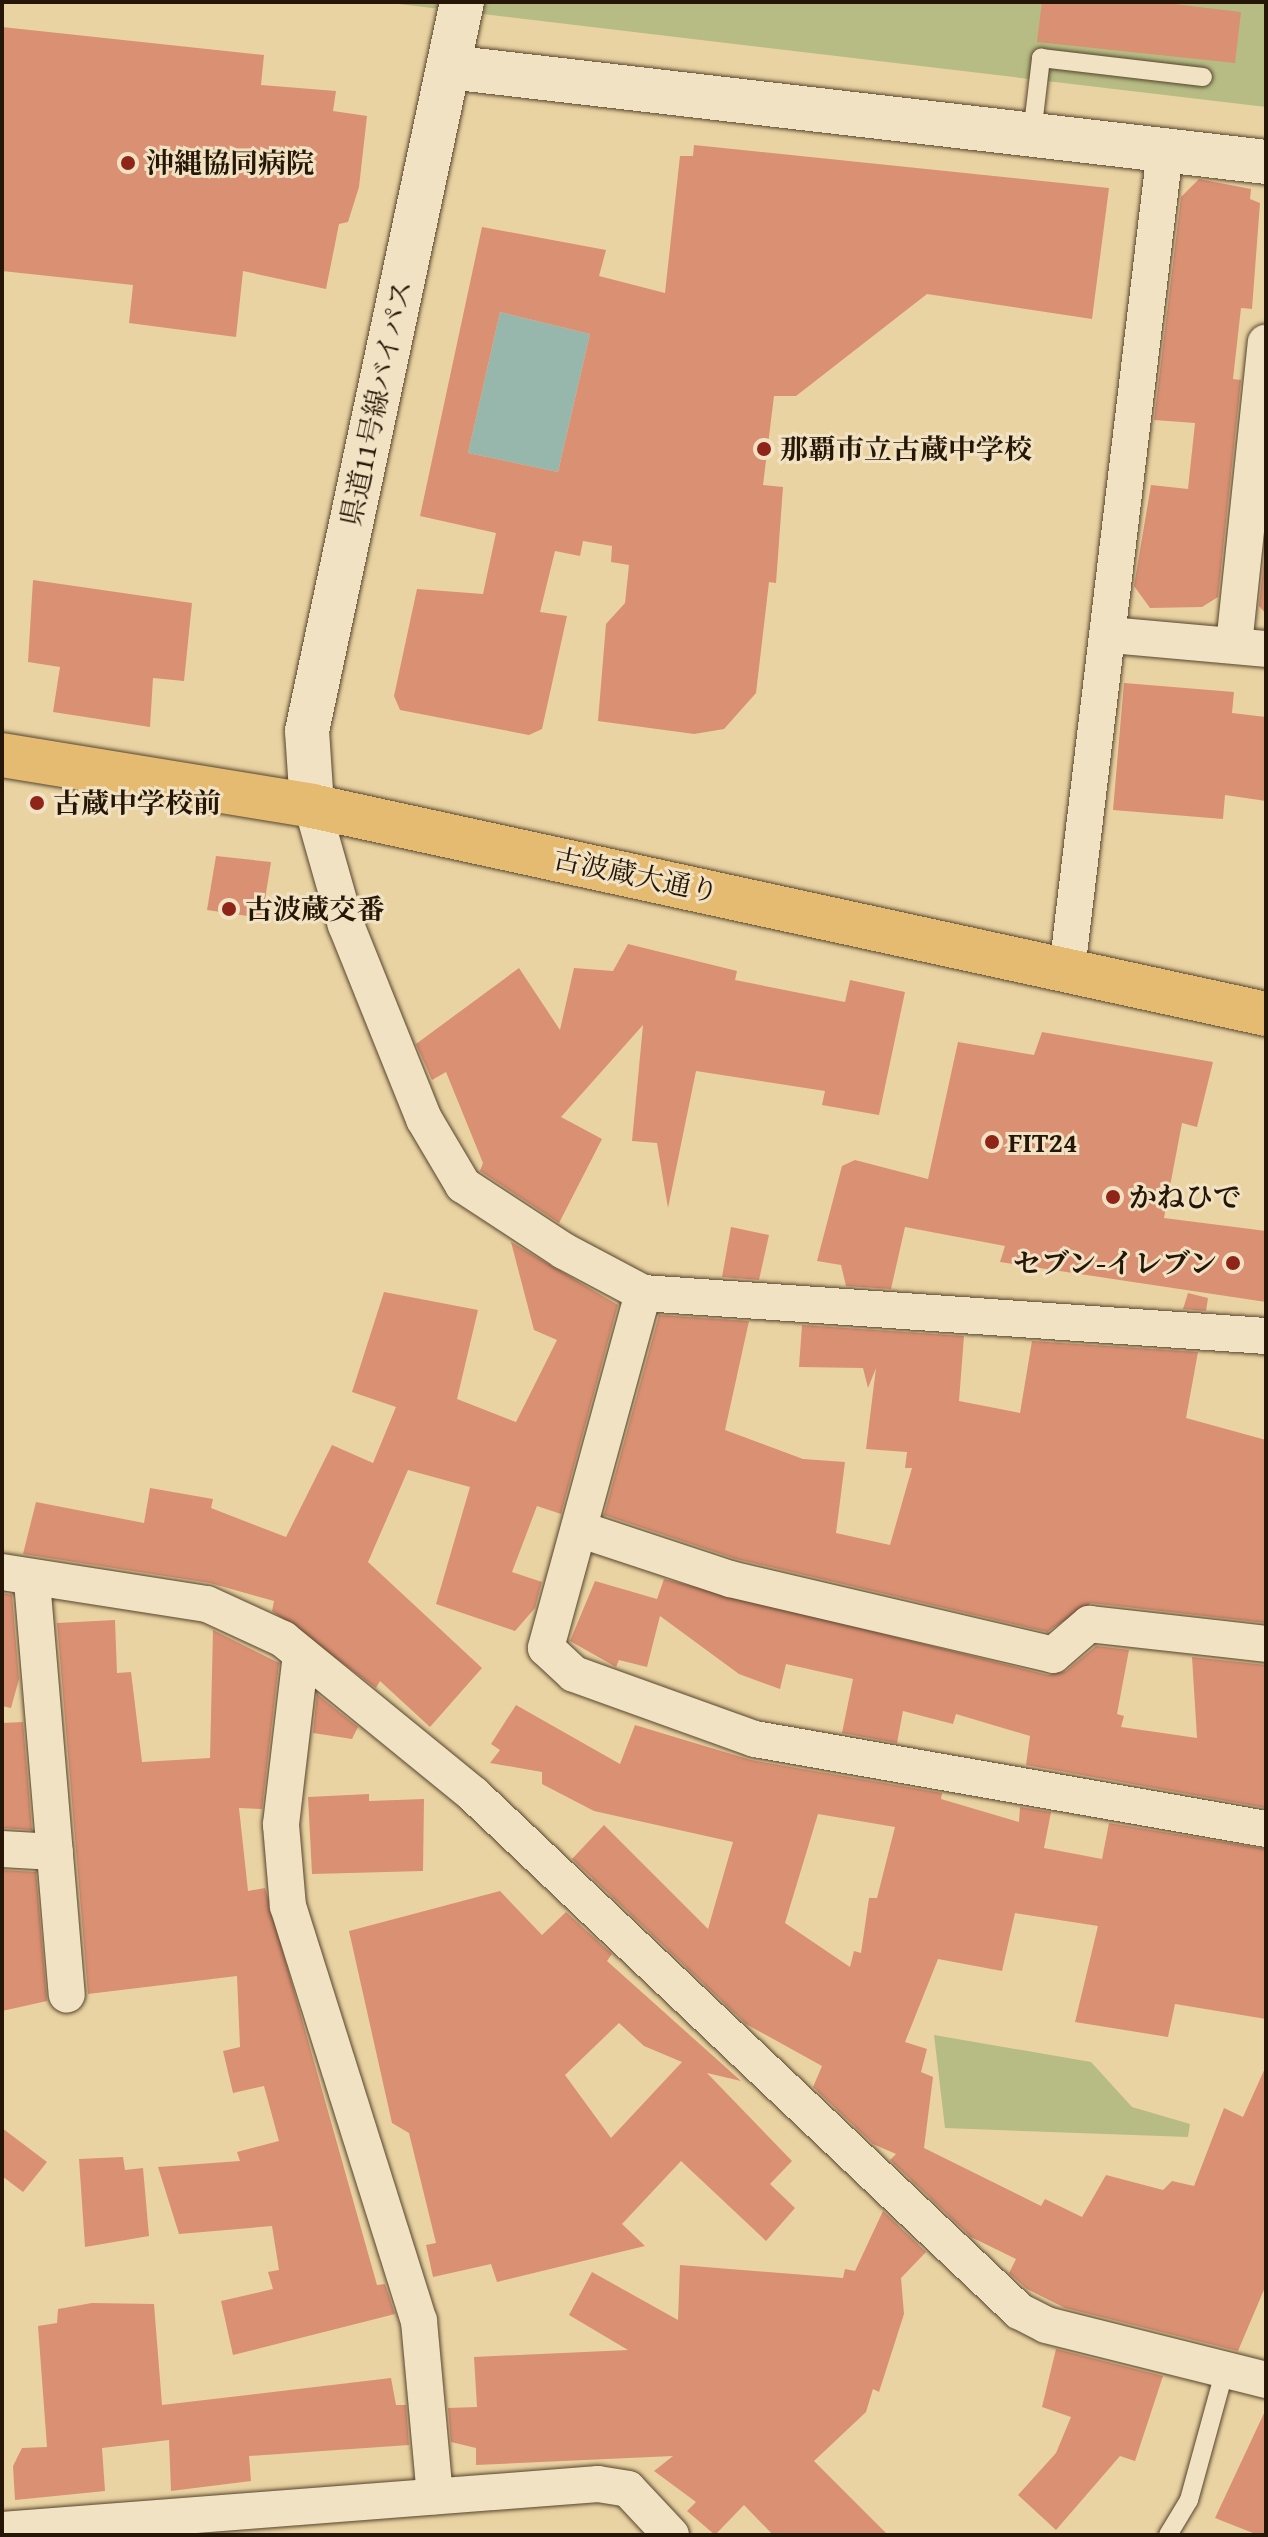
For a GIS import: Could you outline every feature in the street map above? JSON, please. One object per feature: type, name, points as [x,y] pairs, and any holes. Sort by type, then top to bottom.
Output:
[{"type":"highway","name":"古波蔵大通り","points":[[2,755],[312,806],[1266,1014]]},
{"type":"street","name":"県道11号線バイパス","points":[[312,806],[307,731],[462,2]]},
{"type":"street","points":[[449,67],[1266,162]]},
{"type":"street","points":[[1067,970],[1110,635],[1165,150]]},
{"type":"street","points":[[1110,635],[1250,647],[1266,343]]},
{"type":"street","points":[[312,806],[367,982],[424,1119],[463,1185],[643,1293],[1266,1336]]},
{"type":"street","points":[[643,1293],[546,1648],[574,1674],[755,1739],[1266,1829]]},
{"type":"street","points":[[579,1529],[730,1579],[1053,1655],[1089,1624],[1266,1644]]},
{"type":"street","points":[[67,1995],[55,1852],[17,1576],[207,1604],[301,1654],[474,1795],[1019,2311],[1224,2373],[1266,2380]]},
{"type":"street","points":[[301,1654],[281,1825],[288,1906],[419,2321],[435,2496]]},
{"type":"street","points":[[2,1849],[55,1852]]},
{"type":"street","points":[[2,2530],[598,2484],[628,2489],[671,2535]]},
{"type":"lane","points":[[1032,134],[1041,58],[1203,77]]},
{"type":"lane","points":[[1168,2535],[1189,2500],[1224,2373]]},
{"type":"green space","points":[[382,2],[1266,2],[1266,107],[1038,80]]},
{"type":"green space","points":[[934,2035],[1091,2062],[1132,2107],[1190,2124],[1188,2137],[945,2128]]},
{"type":"water","points":[[500,312],[590,334],[558,472],[468,453]]},
{"type":"building","points":[[1042,2],[1157,2],[1241,12],[1235,63],[1037,42]]},
{"type":"building","name":"沖縄協同病院","points":[[2,27],[264,55],[261,85],[336,91],[333,111],[367,116],[359,187],[348,222],[339,224],[326,289],[243,271],[236,337],[129,323],[133,285],[2,271]]},
{"type":"building","points":[[694,145],[1109,188],[1092,319],[927,294],[796,396],[774,396],[763,485],[783,487],[776,583],[769,582],[756,693],[724,729],[694,734],[598,721],[606,624],[625,603],[629,565],[611,562],[612,546],[583,541],[580,556],[555,551],[540,612],[567,616],[542,729],[529,735],[400,710],[394,696],[417,589],[483,594],[496,533],[420,516],[482,227],[606,250],[599,276],[665,293],[680,156],[693,156]],"holes":[[[500,312],[590,334],[558,472],[468,453]]]},
{"type":"building","points":[[1199,179],[1251,189],[1250,199],[1260,203],[1252,309],[1241,308],[1233,379],[1241,380],[1218,597],[1202,607],[1150,608],[1134,586],[1151,485],[1188,489],[1195,423],[1154,420],[1181,197]]},
{"type":"building","points":[[1266,542],[1266,614],[1259,606]]},
{"type":"building","points":[[33,580],[192,603],[184,681],[153,678],[150,727],[53,712],[60,667],[28,662]]},
{"type":"building","points":[[1124,683],[1234,692],[1232,713],[1266,717],[1266,801],[1225,795],[1223,819],[1113,810]]},
{"type":"building","points":[[216,856],[271,862],[262,918],[207,910]]},
{"type":"building","points":[[628,944],[737,971],[735,980],[845,1002],[850,980],[905,992],[879,1115],[822,1105],[825,1091],[696,1071],[668,1208],[657,1143],[632,1141],[643,1025],[561,1117],[602,1139],[559,1223],[480,1171],[483,1163],[446,1072],[432,1080],[416,1044],[519,968],[560,1030],[574,968],[613,971]]},
{"type":"building","points":[[1042,1032],[1213,1062],[1197,1127],[1182,1123],[1164,1218],[1266,1231],[1266,1302],[1000,1262],[1005,1246],[905,1227],[891,1289],[846,1286],[841,1265],[817,1261],[842,1166],[855,1160],[928,1179],[958,1042],[1034,1055]]},
{"type":"building","points":[[731,1227],[769,1235],[759,1280],[722,1277]]},
{"type":"building","points":[[511,1242],[618,1305],[561,1514],[537,1506],[512,1572],[542,1582],[535,1608],[515,1631],[436,1604],[470,1487],[408,1470],[368,1562],[482,1668],[430,1727],[380,1681],[376,1688],[272,1611],[274,1601],[210,1583],[23,1554],[36,1502],[144,1523],[150,1488],[213,1499],[211,1508],[286,1537],[332,1445],[373,1463],[396,1407],[352,1392],[384,1292],[478,1310],[457,1399],[516,1422],[557,1340],[534,1330]]},
{"type":"building","points":[[1188,1293],[1208,1298],[1206,1311],[1183,1309]]},
{"type":"building","points":[[659,1315],[749,1321],[725,1430],[803,1459],[845,1462],[836,1533],[890,1545],[912,1468],[905,1468],[907,1452],[866,1449],[876,1368],[868,1388],[863,1368],[799,1367],[802,1325],[964,1336],[959,1401],[1020,1413],[1032,1341],[1198,1352],[1186,1418],[1266,1440],[1266,1623],[1091,1603],[1047,1632],[736,1559],[604,1515]]},
{"type":"building","points":[[664,1579],[1048,1675],[1066,1671],[1096,1646],[1129,1650],[1117,1714],[1124,1716],[1121,1727],[1197,1738],[1192,1657],[1266,1665],[1266,1808],[1026,1765],[1030,1736],[956,1714],[953,1724],[903,1711],[897,1743],[842,1733],[853,1679],[786,1664],[780,1689],[739,1674],[660,1616],[647,1667],[619,1660],[616,1667],[570,1641],[595,1581],[657,1599]]},
{"type":"building","points":[[2,1593],[12,1595],[19,1679],[11,1708],[2,1706]]},
{"type":"building","points":[[115,1620],[117,1673],[131,1672],[142,1762],[210,1758],[213,1630],[279,1663],[262,1809],[239,1808],[248,1891],[265,1888],[377,2285],[385,2284],[395,2314],[233,2355],[221,2301],[273,2289],[268,2272],[279,2270],[272,2226],[179,2234],[158,2167],[240,2161],[237,2152],[279,2141],[264,2086],[233,2093],[223,2051],[240,2047],[237,1976],[88,1994],[57,1623]]},
{"type":"building","points":[[317,1694],[358,1727],[352,1739],[313,1733]]},
{"type":"building","points":[[516,1705],[620,1764],[635,1725],[751,1760],[942,1793],[941,1799],[1019,1822],[1020,1807],[1051,1812],[1044,1848],[1102,1859],[1109,1823],[1266,1849],[1266,2019],[1175,2004],[1168,2037],[1075,2022],[1098,1926],[1015,1913],[1002,1971],[938,1959],[905,2042],[927,2049],[921,2072],[933,2077],[924,2148],[1041,2206],[1045,2199],[1082,2217],[1106,2175],[1163,2190],[1172,2181],[1194,2186],[1224,2108],[1243,2117],[1266,2066],[1266,2285],[1238,2351],[1065,2308],[1027,2289],[1009,2273],[1016,2259],[971,2237],[890,2160],[896,2154],[873,2144],[813,2087],[822,2066],[746,2024],[572,1859],[604,1825],[708,1929],[733,1842],[594,1811],[542,1784],[542,1772],[490,1763],[500,1750],[491,1744]],"holes":[[[818,1814],[895,1827],[877,1898],[869,1898],[861,1953],[854,1951],[850,1967],[785,1923]]]},
{"type":"building","points":[[23,1722],[32,1830],[2,1828],[2,1723]]},
{"type":"building","points":[[369,1794],[369,1801],[424,1799],[423,1871],[312,1874],[308,1797]]},
{"type":"building","points":[[2,1870],[36,1872],[47,2001],[2,2011]]},
{"type":"building","points":[[500,1891],[542,1935],[566,1912],[612,1954],[607,1961],[741,2081],[707,2073],[792,2161],[770,2184],[795,2208],[766,2241],[681,2161],[622,2224],[645,2246],[497,2282],[491,2264],[433,2277],[426,2245],[436,2243],[409,2133],[392,2123],[349,1931]],"holes":[[[619,2023],[644,2046],[682,2062],[611,2138],[565,2075]]]},
{"type":"building","points":[[2,2128],[47,2162],[23,2192],[2,2176]]},
{"type":"building","points":[[123,2157],[125,2170],[143,2168],[149,2236],[85,2247],[79,2159]]},
{"type":"building","points":[[883,2211],[926,2252],[901,2278],[904,2314],[879,2392],[873,2389],[866,2412],[814,2461],[888,2535],[773,2535],[744,2505],[715,2535],[687,2511],[696,2502],[654,2471],[673,2456],[476,2465],[476,2448],[451,2442],[448,2408],[477,2407],[474,2357],[628,2350],[569,2315],[592,2272],[678,2320],[680,2265],[843,2278],[845,2269],[855,2271]]},
{"type":"building","points":[[92,2303],[154,2304],[162,2405],[391,2378],[396,2405],[406,2405],[409,2445],[249,2456],[251,2481],[171,2491],[169,2440],[102,2448],[105,2491],[15,2500],[13,2466],[22,2448],[47,2447],[38,2326],[57,2323],[58,2309]]},
{"type":"building","points":[[1056,2349],[1163,2376],[1135,2461],[1120,2456],[1056,2530],[1018,2495],[1056,2453],[1071,2417],[1042,2407]]},
{"type":"building","points":[[1266,2409],[1266,2535],[1258,2535],[1215,2518]]},
{"type":"place","name":"沖縄協同病院","points":[[128,163]]},
{"type":"place","name":"那覇市立古蔵中学校","points":[[764,449]]},
{"type":"place","name":"古蔵中学校前","points":[[37,803]]},
{"type":"place","name":"古波蔵交番","points":[[229,909]]},
{"type":"place","name":"FIT24","points":[[992,1142]]},
{"type":"place","name":"かねひで","points":[[1113,1197]]},
{"type":"place","name":"セブン-イレブン","points":[[1233,1263]]}]
